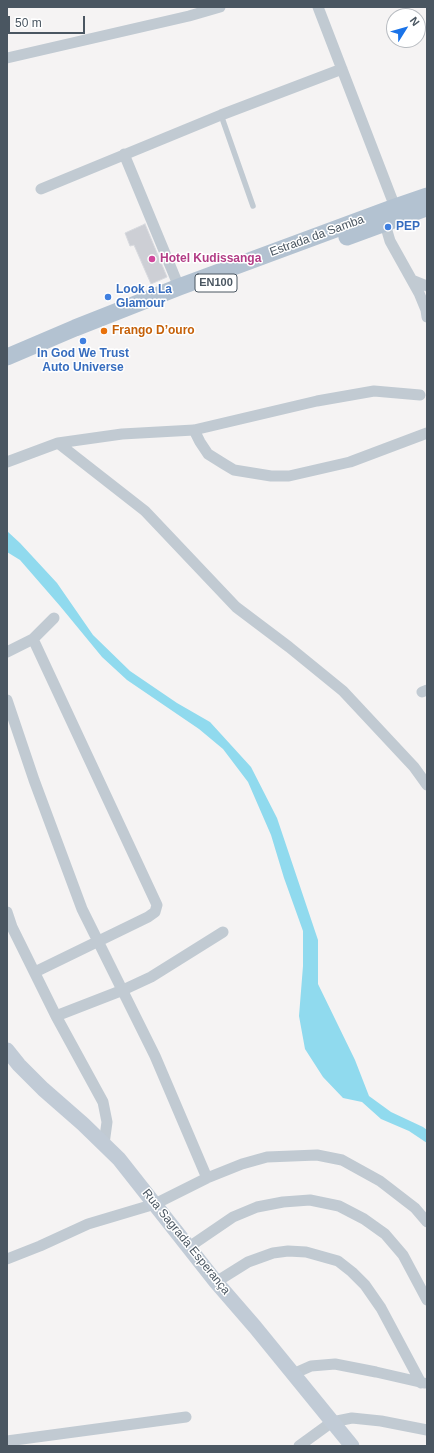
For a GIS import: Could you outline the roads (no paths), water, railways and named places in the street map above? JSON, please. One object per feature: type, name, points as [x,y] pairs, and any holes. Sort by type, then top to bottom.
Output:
[{"type":"main road","name":"Estrada da Samba","points":[[7,358],[75,328],[179,287],[427,196]]},
{"type":"main road","name":"Estrada da Samba","points":[[7,366],[79,336],[223,280],[385,224],[427,207]]},
{"type":"street","points":[[7,58],[188,12],[220,7]]},
{"type":"street","points":[[318,7],[395,207]]},
{"type":"street","points":[[41,189],[221,115],[342,69]]},
{"type":"street","points":[[124,154],[179,287]]},
{"type":"street","points":[[385,224],[390,241],[424,304],[427,317]]},
{"type":"street","points":[[412,280],[427,286]]},
{"type":"street","points":[[7,462],[58,443],[122,434],[194,430],[318,401],[374,391],[420,395]]},
{"type":"street","points":[[194,430],[208,454],[234,470],[271,476],[289,476],[350,462],[427,433]]},
{"type":"street","points":[[58,443],[144,511],[236,607],[289,647],[343,691],[414,768],[427,785]]},
{"type":"street","points":[[7,652],[33,639],[54,618]]},
{"type":"street","points":[[33,639],[157,905],[155,912],[148,917],[35,972]]},
{"type":"street","points":[[7,700],[34,780],[82,909],[155,1056],[207,1178]]},
{"type":"street","points":[[7,912],[12,927],[56,1016],[103,1102],[107,1122],[104,1144]]},
{"type":"street","points":[[56,1016],[123,990],[151,977],[223,932]]},
{"type":"street","name":"Rua Sagrada Esperança","points":[[7,1050],[19,1065],[119,1159],[216,1282],[255,1327],[352,1446]]},
{"type":"street","points":[[7,1259],[88,1224],[155,1204],[207,1178],[242,1164],[267,1157],[317,1155],[342,1160],[380,1181],[415,1208],[427,1222]]},
{"type":"street","points":[[189,1247],[233,1217],[257,1207],[283,1202],[310,1200],[338,1206],[364,1219],[385,1234],[403,1255],[427,1300]]},
{"type":"street","points":[[216,1282],[248,1262],[273,1253],[288,1251],[306,1252],[338,1262],[352,1272],[365,1285],[381,1308],[424,1383]]},
{"type":"street","points":[[293,1374],[311,1366],[335,1364],[424,1383]]},
{"type":"street","points":[[7,1440],[186,1417]]},
{"type":"street","points":[[299,1446],[332,1422],[352,1418],[381,1421],[427,1430]]},
{"type":"lane","points":[[221,115],[253,206]]},
{"type":"water","points":[[7,531],[57,583],[93,635],[130,671],[177,703],[210,722],[251,767],[277,818],[318,940],[318,984],[355,1060],[369,1096],[391,1112],[427,1130],[427,1143],[409,1131],[381,1119],[362,1102],[343,1098],[323,1077],[305,1049],[299,1016],[303,966],[303,931],[284,878],[271,835],[248,782],[223,749],[199,729],[127,680],[102,657],[20,560],[7,552]]},
{"type":"place","name":"PEP","points":[[388,227]]},
{"type":"place","name":"Hotel Kudissanga","points":[[152,259]]},
{"type":"place","name":"Look a La Glamour","points":[[108,297]]},
{"type":"place","name":"Frango D’ouro","points":[[104,331]]},
{"type":"place","name":"In God We Trust Auto Universe","points":[[83,341]]}]
